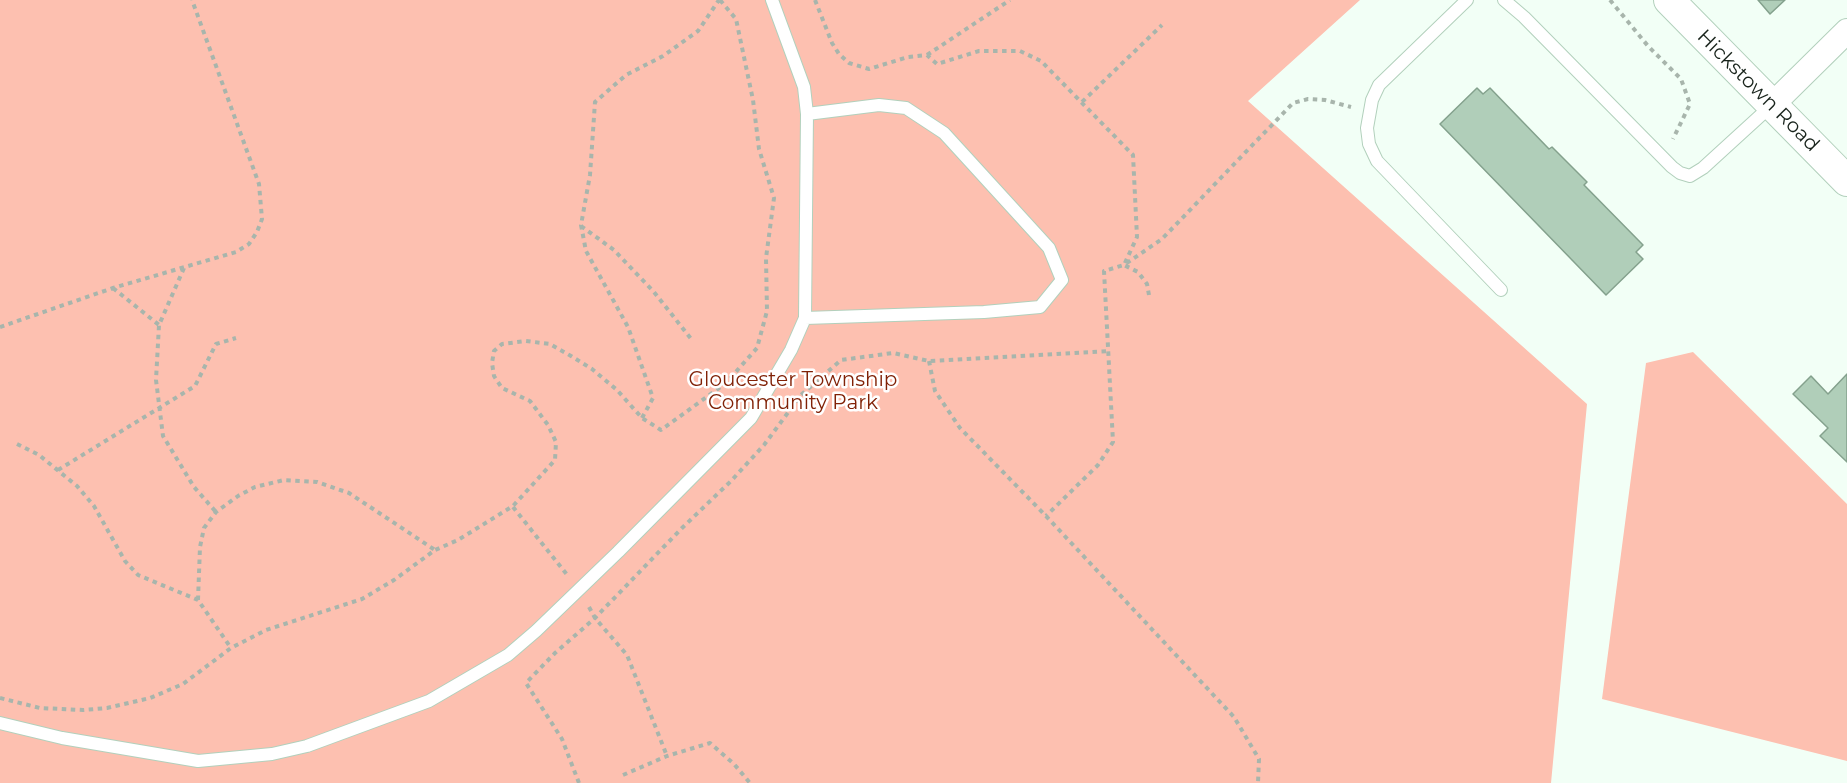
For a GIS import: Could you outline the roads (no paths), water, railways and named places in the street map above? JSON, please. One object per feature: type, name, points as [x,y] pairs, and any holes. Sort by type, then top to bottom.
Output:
[{"type":"street","name":"Hickstown Road","points":[[1669,0],[1847,181]]},
{"type":"street","points":[[1772,105],[1847,31]]},
{"type":"lane","points":[[0,723],[63,738],[198,761],[272,754],[307,746],[429,701],[508,655],[579,591],[751,418],[791,350],[806,318],[807,114],[804,87],[772,0]]},
{"type":"lane","points":[[1467,0],[1379,85],[1372,100],[1367,128],[1369,144],[1377,161],[1501,290]]},
{"type":"lane","points":[[1504,0],[1524,17],[1680,173],[1690,176],[1703,168],[1772,105]]},
{"type":"lane","points":[[806,318],[984,312],[1040,306],[1062,280],[1049,248],[1041,239],[944,133],[906,108],[879,105],[807,114]]},
{"type":"park label","name":"Gloucester Township Community Park","points":[[793,392]]}]
